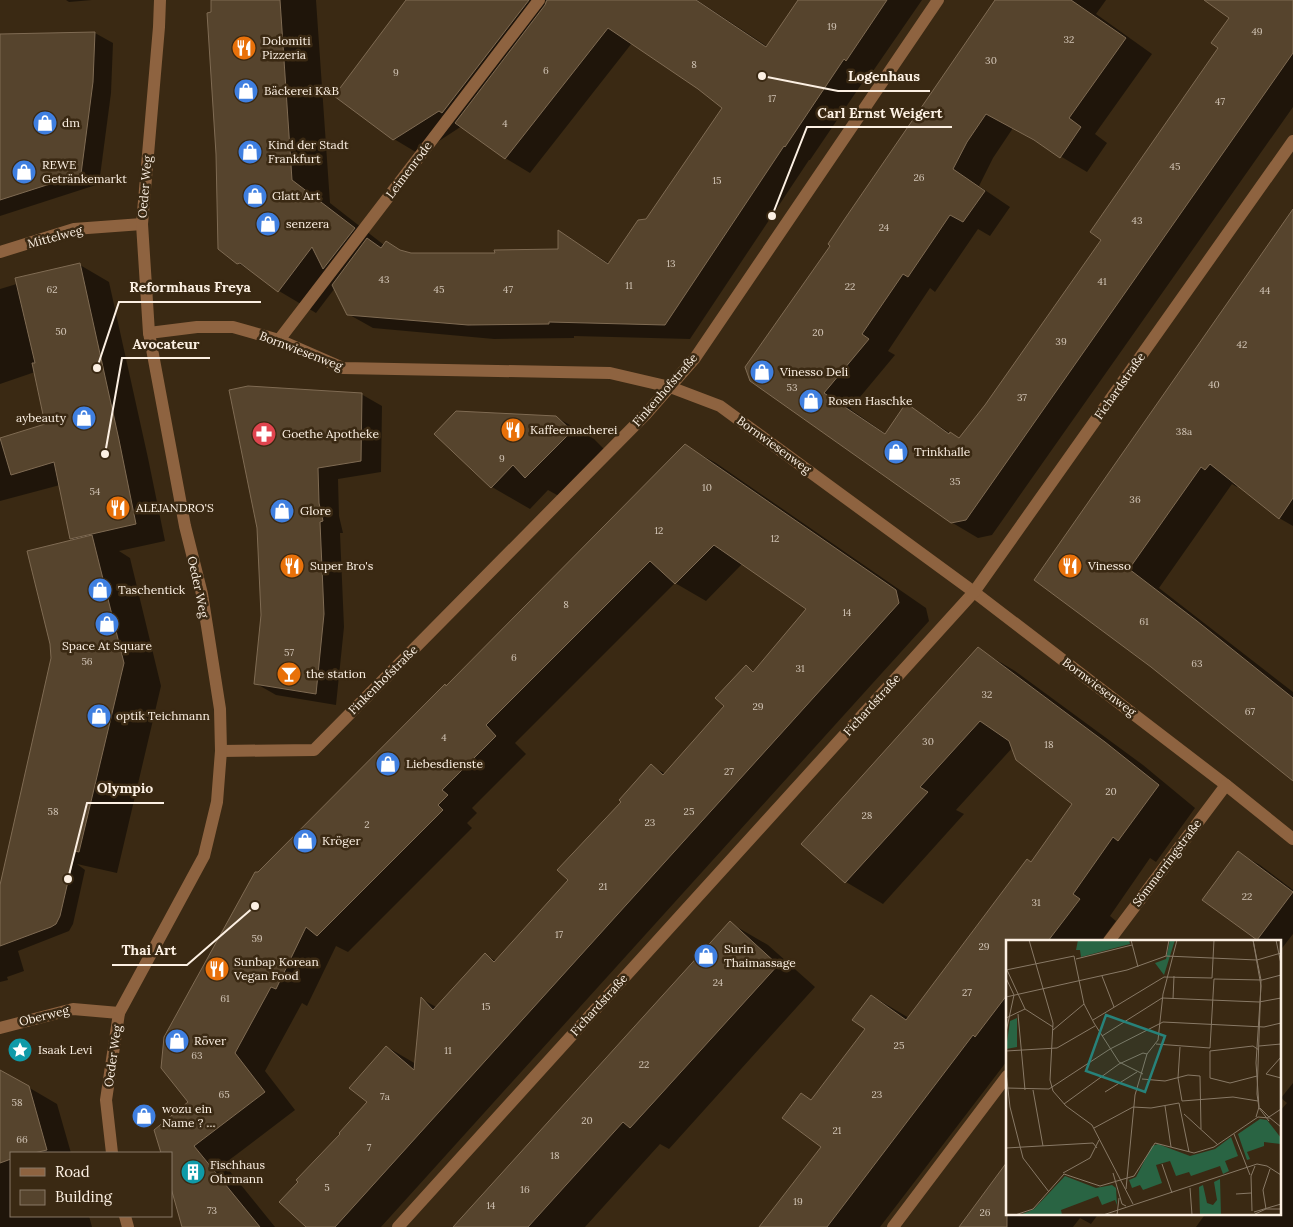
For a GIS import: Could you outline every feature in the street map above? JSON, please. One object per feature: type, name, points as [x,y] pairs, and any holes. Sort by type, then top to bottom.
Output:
[{"type":"street","name":"Oeder Weg","points":[[112,1152],[106,1100],[119,1013],[204,856],[217,802],[222,751],[220,709],[202,594],[184,526],[149,333],[142,224],[160,0]]},
{"type":"street","name":"Leimenrode","points":[[279,340],[539,0]]},
{"type":"street","name":"Finkenhofstraße","points":[[222,751],[314,750],[646,414],[700,350],[938,0]]},
{"type":"street","name":"Fichardstraße","points":[[398,1227],[974,592],[1293,141]]},
{"type":"street","name":"Mittelweg","points":[[0,252],[74,229],[142,224]]},
{"type":"street","name":"Bornwiesenweg","points":[[149,333],[197,327],[233,327],[279,340],[342,368],[610,373],[670,387],[720,406],[974,592],[1226,784],[1293,839]]},
{"type":"street","name":"Sömmerringstraße","points":[[1110,940],[1226,784]]},
{"type":"street","name":"Oberweg","points":[[0,1028],[73,1008],[119,1013]]},
{"type":"street","points":[[893,1227],[1006,1077]]},
{"type":"building","points":[[211,0],[280,0],[292,180],[355,228],[323,269],[312,247],[278,292],[218,249],[216,154],[207,13],[211,12]]},
{"type":"building","points":[[406,0],[529,0],[442,113],[439,111],[393,140],[334,96]]},
{"type":"building","points":[[547,0],[696,0],[766,47],[798,0],[887,0],[846,61],[844,59],[784,146],[665,325],[549,322],[549,324],[468,325],[347,315],[332,285],[367,238],[381,248],[386,241],[400,250],[411,253],[495,253],[494,250],[558,249],[558,230],[608,264],[638,220],[646,219],[722,108],[698,89],[608,28],[505,159],[455,123]]},
{"type":"building","points":[[995,0],[1071,0],[1126,38],[1069,118],[1081,127],[1060,158],[1034,140],[986,114],[967,142],[953,169],[985,191],[963,222],[950,215],[908,277],[903,274],[862,334],[869,339],[824,393],[885,434],[906,403],[949,434],[950,432],[959,438],[985,405],[1101,240],[1090,232],[1218,48],[1211,43],[1229,18],[1204,0],[1293,0],[1293,53],[966,520],[951,523],[750,381],[745,367],[830,246],[828,244],[844,220]]},
{"type":"building","points":[[95,32],[93,82],[81,174],[0,200],[0,34]]},
{"type":"building","points":[[1293,209],[1293,498],[1279,519],[1210,464],[1205,470],[1201,467],[1129,569],[1293,698],[1293,781],[1151,667],[1034,580]]},
{"type":"building","points":[[80,263],[136,524],[70,539],[54,462],[11,475],[0,438],[45,424],[32,363],[35,363],[15,278]]},
{"type":"building","points":[[248,386],[362,393],[361,461],[318,468],[319,503],[323,521],[320,522],[324,614],[316,694],[254,684],[261,615],[257,528],[229,390]]},
{"type":"building","points":[[456,411],[556,416],[572,431],[525,478],[513,465],[491,488],[434,434]]},
{"type":"building","points":[[685,444],[896,590],[899,603],[335,1227],[306,1227],[279,1202],[298,1182],[296,1180],[340,1134],[367,1102],[349,1088],[386,1046],[414,1070],[421,997],[433,1010],[485,953],[494,962],[568,880],[557,870],[621,802],[619,800],[651,764],[663,775],[724,706],[715,698],[746,665],[753,672],[806,609],[714,545],[675,584],[650,561],[486,725],[496,736],[442,790],[448,795],[438,805],[443,810],[317,936],[306,927],[276,989],[271,987],[235,1053],[265,1092],[194,1146],[260,1227],[182,1227],[172,1192],[172,1152],[161,1152],[154,1130],[188,1102],[161,1068],[164,1037],[255,872],[258,872],[445,684],[446,686]]},
{"type":"building","points":[[92,535],[124,663],[79,852],[75,851],[60,916],[56,924],[51,927],[0,946],[0,885],[51,658],[50,644],[27,551]]},
{"type":"building","points":[[978,647],[1159,785],[1118,841],[1113,837],[1073,894],[1080,899],[1049,940],[1006,940],[1006,996],[975,1037],[973,1035],[827,1227],[759,1227],[821,1147],[782,1118],[801,1093],[811,1100],[865,1029],[852,1020],[871,995],[906,1020],[1027,859],[1031,862],[1072,804],[1016,760],[1009,741],[980,721],[920,787],[928,792],[845,883],[801,844]]},
{"type":"building","points":[[1238,851],[1293,892],[1257,940],[1202,900]]},
{"type":"building","points":[[730,921],[778,965],[630,1128],[623,1122],[528,1227],[453,1227]]},
{"type":"building","points":[[0,1070],[29,1086],[47,1150],[38,1152],[10,1152],[10,1159],[0,1163]]},
{"type":"building","points":[[1006,1163],[1007,1227],[959,1227]]},
{"type":"place","name":"Dolomiti Pizzeria","points":[[244,48]]},
{"type":"place","name":"Logenhaus","points":[[762,76]]},
{"type":"place","name":"Bäckerei K&B","points":[[246,91]]},
{"type":"place","name":"dm","points":[[45,123]]},
{"type":"place","name":"Kind der Stadt Frankfurt","points":[[250,152]]},
{"type":"place","name":"REWE Getränkemarkt","points":[[24,172]]},
{"type":"place","name":"Glatt Art","points":[[255,196]]},
{"type":"place","name":"Carl Ernst Weigert","points":[[772,216]]},
{"type":"place","name":"senzera","points":[[268,224]]},
{"type":"place","name":"Reformhaus Freya","points":[[97,368]]},
{"type":"place","name":"Vinesso Deli","points":[[762,372]]},
{"type":"place","name":"Rosen Haschke","points":[[811,401]]},
{"type":"place","name":"aybeauty","points":[[84,418]]},
{"type":"place","name":"Kaffeemacherei","points":[[513,430]]},
{"type":"place","name":"Goethe Apotheke","points":[[264,434]]},
{"type":"place","name":"Trinkhalle","points":[[896,452]]},
{"type":"place","name":"Avocateur","points":[[105,454]]},
{"type":"place","name":"ALEJANDRO'S","points":[[118,508]]},
{"type":"place","name":"Glore","points":[[282,511]]},
{"type":"place","name":"Super Bro's","points":[[292,566]]},
{"type":"place","name":"Vinesso","points":[[1070,566]]},
{"type":"place","name":"Taschentick","points":[[100,590]]},
{"type":"place","name":"Space At Square","points":[[107,624]]},
{"type":"place","name":"the station","points":[[289,674]]},
{"type":"place","name":"optik Teichmann","points":[[99,716]]},
{"type":"place","name":"Liebesdienste","points":[[388,764]]},
{"type":"place","name":"Kröger","points":[[305,841]]},
{"type":"place","name":"Olympio","points":[[68,879]]},
{"type":"place","name":"Thai Art","points":[[255,906]]},
{"type":"place","name":"Surin Thaimassage","points":[[706,956]]},
{"type":"place","name":"Sunbap Korean Vegan Food","points":[[217,969]]},
{"type":"place","name":"Röver","points":[[177,1041]]},
{"type":"place","name":"Isaak Levi","points":[[20,1050]]},
{"type":"place","name":"wozu ein Name ? ...","points":[[144,1116]]},
{"type":"place","name":"Fischhaus Ohrmann","points":[[193,1172]]}]
